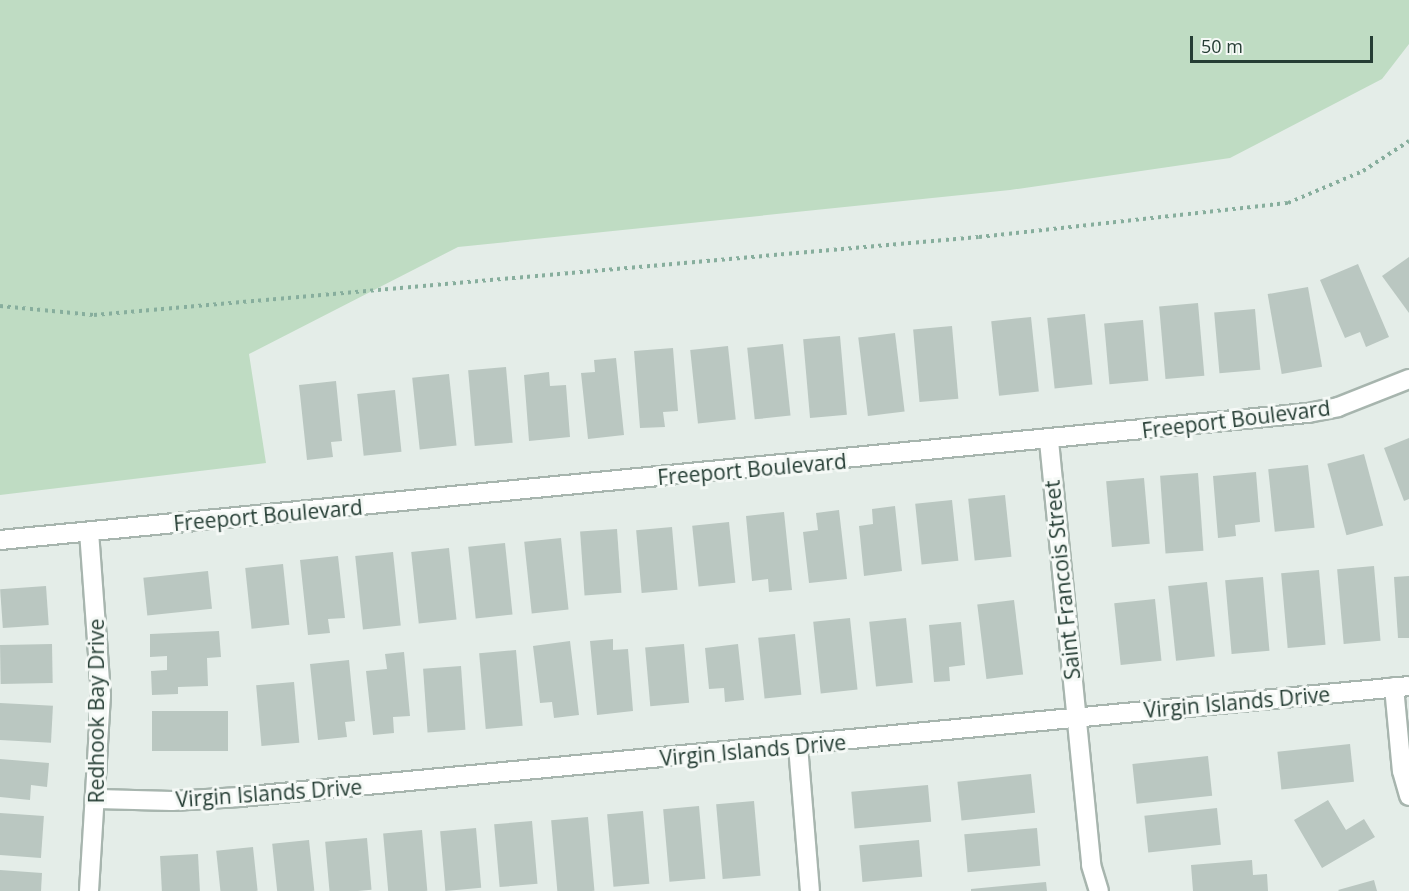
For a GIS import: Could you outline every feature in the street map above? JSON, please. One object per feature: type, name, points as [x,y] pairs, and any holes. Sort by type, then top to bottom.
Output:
[{"type":"street","name":"Freeport Boulevard","points":[[0,540],[1049,441],[1308,413],[1338,407],[1409,379]]},
{"type":"street","name":"Saint Francois Street","points":[[1049,441],[1091,865],[1099,891]]},
{"type":"street","name":"Redhook Bay Drive","points":[[89,532],[100,664],[97,799],[89,891]]},
{"type":"street","name":"Virgin Islands Drive","points":[[97,799],[172,801],[240,797],[798,746],[1401,687]]},
{"type":"street","points":[[1401,687],[1402,771],[1409,796]]},
{"type":"street","points":[[798,746],[810,891]]},
{"type":"path","points":[[0,306],[94,315],[979,237],[1288,203],[1363,171],[1409,141]]},
{"type":"green space","points":[[0,0],[1409,0],[1409,44],[1382,79],[1230,158],[1010,190],[458,247],[249,354],[266,463],[0,495]]},
{"type":"building","points":[[1409,257],[1409,313],[1382,276]]},
{"type":"building","points":[[1358,264],[1389,337],[1366,347],[1360,332],[1345,338],[1320,280]]},
{"type":"building","points":[[1308,287],[1322,367],[1282,374],[1268,294]]},
{"type":"building","points":[[1198,303],[1204,376],[1166,379],[1159,306]]},
{"type":"building","points":[[1255,309],[1260,370],[1219,373],[1214,313]]},
{"type":"building","points":[[1085,314],[1092,385],[1055,389],[1047,318]]},
{"type":"building","points":[[1031,317],[1039,392],[999,396],[991,321]]},
{"type":"building","points":[[1143,320],[1148,381],[1109,384],[1104,323]]},
{"type":"building","points":[[952,326],[958,399],[920,402],[913,329]]},
{"type":"building","points":[[895,333],[905,411],[868,416],[858,338]]},
{"type":"building","points":[[840,336],[847,415],[810,418],[803,339]]},
{"type":"building","points":[[783,344],[791,416],[755,419],[747,348]]},
{"type":"building","points":[[728,346],[736,420],[698,424],[690,350]]},
{"type":"building","points":[[673,348],[678,411],[663,412],[665,427],[640,428],[634,351]]},
{"type":"building","points":[[616,358],[624,435],[588,439],[581,373],[595,372],[594,360]]},
{"type":"building","points":[[506,367],[513,443],[475,446],[468,370]]},
{"type":"building","points":[[549,372],[550,386],[566,385],[570,437],[529,441],[524,375]]},
{"type":"building","points":[[449,374],[457,446],[420,449],[412,378]]},
{"type":"building","points":[[336,381],[342,441],[331,442],[333,457],[307,460],[299,385]]},
{"type":"building","points":[[395,390],[401,452],[364,456],[357,394]]},
{"type":"building","points":[[1409,438],[1409,499],[1404,501],[1384,448]]},
{"type":"building","points":[[1364,454],[1383,525],[1346,535],[1327,464]]},
{"type":"building","points":[[1308,465],[1315,528],[1275,532],[1268,469]]},
{"type":"building","points":[[1256,472],[1260,522],[1235,525],[1236,536],[1218,538],[1213,476]]},
{"type":"building","points":[[1198,473],[1203,551],[1166,553],[1160,476]]},
{"type":"building","points":[[1144,478],[1150,544],[1112,547],[1106,481]]},
{"type":"building","points":[[1005,495],[1011,557],[975,561],[968,499]]},
{"type":"building","points":[[952,500],[958,561],[922,565],[915,504]]},
{"type":"building","points":[[895,506],[902,571],[864,576],[859,526],[873,524],[872,509]]},
{"type":"building","points":[[839,510],[847,579],[809,583],[803,532],[818,530],[816,513]]},
{"type":"building","points":[[784,512],[792,590],[769,592],[768,579],[752,581],[746,516]]},
{"type":"building","points":[[729,522],[735,583],[699,587],[692,526]]},
{"type":"building","points":[[672,527],[677,590],[642,593],[636,530]]},
{"type":"building","points":[[617,529],[621,593],[585,595],[580,532]]},
{"type":"building","points":[[561,538],[569,610],[532,613],[524,542]]},
{"type":"building","points":[[505,543],[513,615],[476,618],[468,547]]},
{"type":"building","points":[[449,548],[457,620],[419,624],[411,552]]},
{"type":"building","points":[[393,552],[401,626],[363,630],[355,556]]},
{"type":"building","points":[[338,556],[345,618],[328,619],[330,633],[308,635],[300,560]]},
{"type":"building","points":[[283,564],[289,625],[252,629],[245,568]]},
{"type":"building","points":[[1374,566],[1381,641],[1344,644],[1337,569]]},
{"type":"building","points":[[1319,570],[1326,645],[1288,648],[1281,573]]},
{"type":"building","points":[[208,571],[212,609],[147,616],[143,578]]},
{"type":"building","points":[[1409,576],[1409,638],[1398,638],[1394,577]]},
{"type":"building","points":[[1263,577],[1269,651],[1232,654],[1225,580]]},
{"type":"building","points":[[1207,582],[1215,657],[1176,661],[1168,586]]},
{"type":"building","points":[[46,586],[49,625],[3,628],[0,589]]},
{"type":"building","points":[[1155,599],[1161,661],[1121,665],[1114,603]]},
{"type":"building","points":[[1014,600],[1023,674],[986,679],[977,605]]},
{"type":"building","points":[[850,618],[858,690],[821,693],[813,622]]},
{"type":"building","points":[[906,618],[913,683],[876,687],[869,622]]},
{"type":"building","points":[[961,622],[965,665],[949,667],[950,681],[934,682],[929,625]]},
{"type":"building","points":[[219,631],[221,657],[207,658],[208,686],[178,687],[178,694],[152,695],[151,671],[167,670],[167,656],[150,657],[150,634]]},
{"type":"building","points":[[795,634],[801,695],[765,699],[758,638]]},
{"type":"building","points":[[613,639],[613,650],[628,649],[633,711],[597,715],[590,641]]},
{"type":"building","points":[[570,641],[579,715],[554,718],[552,702],[540,703],[533,646]]},
{"type":"building","points":[[52,644],[53,683],[1,684],[0,645]]},
{"type":"building","points":[[684,644],[689,703],[650,706],[645,647]]},
{"type":"building","points":[[738,644],[744,700],[725,702],[724,688],[709,689],[705,648]]},
{"type":"building","points":[[516,650],[523,726],[486,729],[479,653]]},
{"type":"building","points":[[404,652],[410,716],[393,717],[394,733],[373,735],[366,671],[387,669],[385,654]]},
{"type":"building","points":[[349,660],[355,721],[345,722],[347,737],[318,740],[310,664]]},
{"type":"building","points":[[461,666],[465,730],[428,732],[423,669]]},
{"type":"building","points":[[294,682],[299,743],[261,746],[256,685]]},
{"type":"building","points":[[0,703],[53,706],[51,743],[0,740]]},
{"type":"building","points":[[152,711],[228,711],[228,751],[152,751]]},
{"type":"building","points":[[1350,744],[1354,782],[1281,789],[1277,752]]},
{"type":"building","points":[[1208,756],[1212,796],[1137,804],[1132,764]]},
{"type":"building","points":[[0,759],[49,763],[47,787],[31,785],[30,800],[0,797]]},
{"type":"building","points":[[1031,774],[1035,813],[961,821],[957,782]]},
{"type":"building","points":[[928,785],[931,822],[855,829],[851,792]]},
{"type":"building","points":[[1328,800],[1346,830],[1364,819],[1375,837],[1322,868],[1294,820]]},
{"type":"building","points":[[754,801],[761,876],[723,879],[716,804]]},
{"type":"building","points":[[699,806],[705,879],[669,882],[663,809]]},
{"type":"building","points":[[1217,808],[1221,845],[1148,852],[1144,816]]},
{"type":"building","points":[[643,811],[649,884],[613,887],[607,814]]},
{"type":"building","points":[[0,813],[44,816],[41,858],[0,855]]},
{"type":"building","points":[[588,817],[594,891],[557,891],[551,820]]},
{"type":"building","points":[[532,821],[537,884],[500,887],[494,824]]},
{"type":"building","points":[[476,828],[481,888],[445,891],[440,831]]},
{"type":"building","points":[[1037,828],[1040,866],[968,872],[964,834]]},
{"type":"building","points":[[422,830],[427,891],[388,891],[383,833]]},
{"type":"building","points":[[367,838],[372,890],[329,891],[325,842]]},
{"type":"building","points":[[309,840],[314,891],[277,891],[272,844]]},
{"type":"building","points":[[919,840],[922,877],[862,882],[859,845]]},
{"type":"building","points":[[253,847],[258,891],[220,891],[216,851]]},
{"type":"building","points":[[198,854],[200,891],[162,891],[160,856]]},
{"type":"building","points":[[1252,860],[1253,875],[1267,874],[1268,891],[1193,891],[1191,865]]},
{"type":"building","points":[[0,870],[42,873],[41,891],[0,891]]},
{"type":"building","points":[[1374,880],[1377,891],[1338,890]]},
{"type":"building","points":[[1046,882],[1047,891],[971,891],[971,889]]}]
